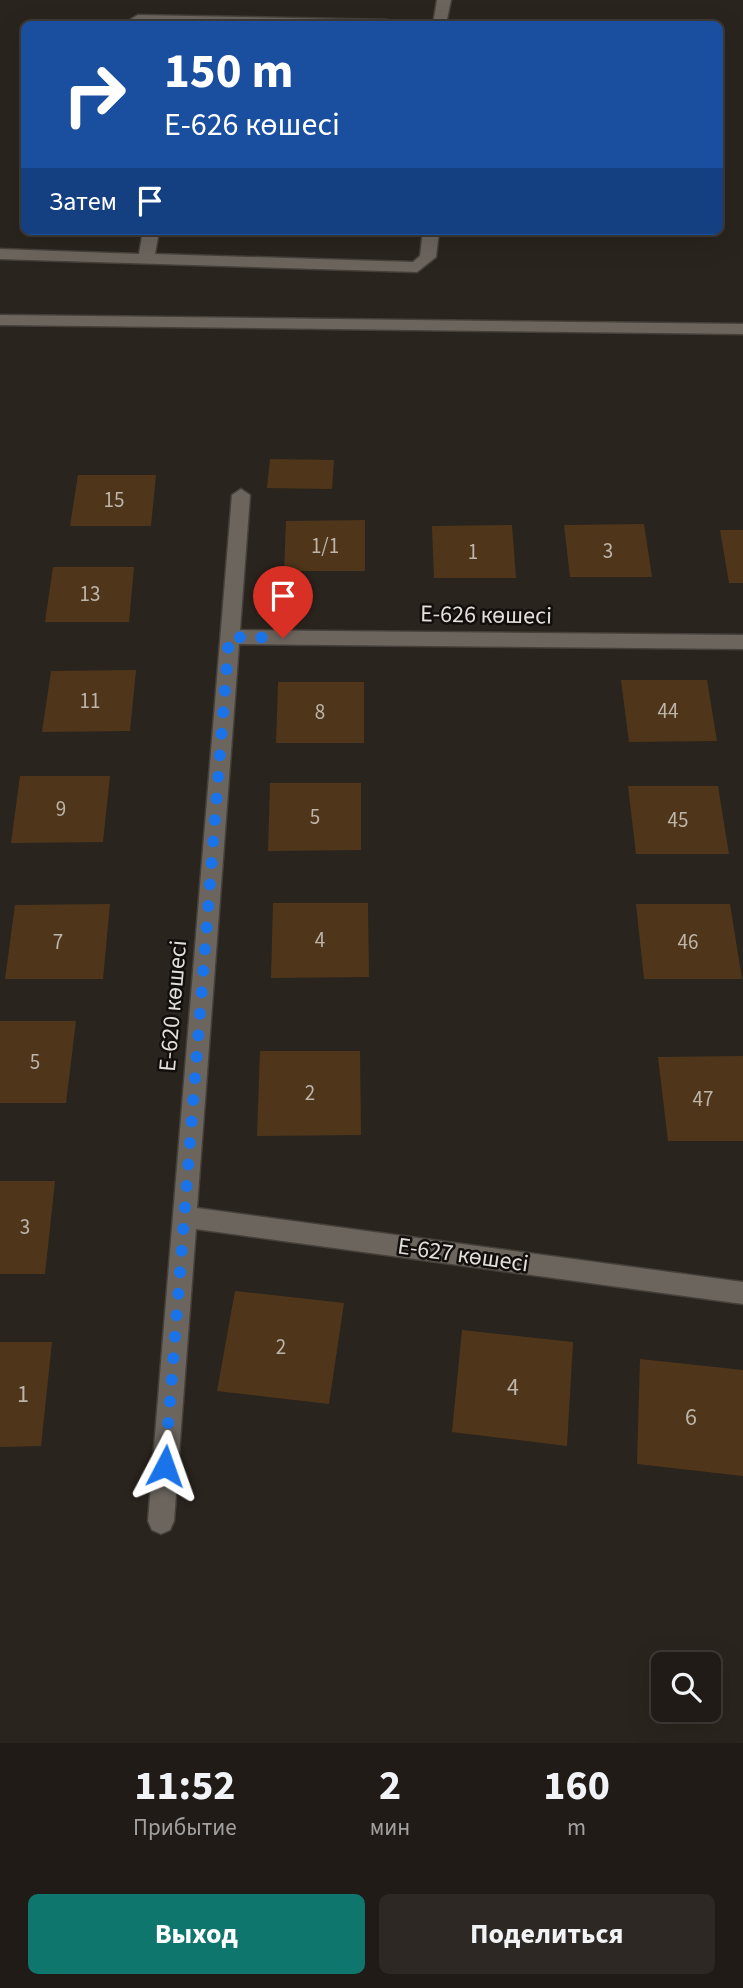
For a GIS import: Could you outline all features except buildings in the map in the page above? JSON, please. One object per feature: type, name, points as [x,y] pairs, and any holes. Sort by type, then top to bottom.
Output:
[{"type":"street","points":[[440,21],[444,0]]},
{"type":"street","points":[[138,19],[238,21]]},
{"type":"street","points":[[146,259],[150,235]]},
{"type":"street","points":[[0,254],[417,267],[428,257],[431,235]]},
{"type":"street","points":[[0,320],[743,329]]},
{"type":"street","name":"Е-620 көшесі","points":[[160,1521],[241,495]]},
{"type":"street","name":"Е-626 көшесі","points":[[229,637],[743,642]]},
{"type":"street","name":"Е-627 көшесі","points":[[183,1217],[743,1293]]},
{"type":"route","points":[[165,1466],[229,637],[283,638]]}]
